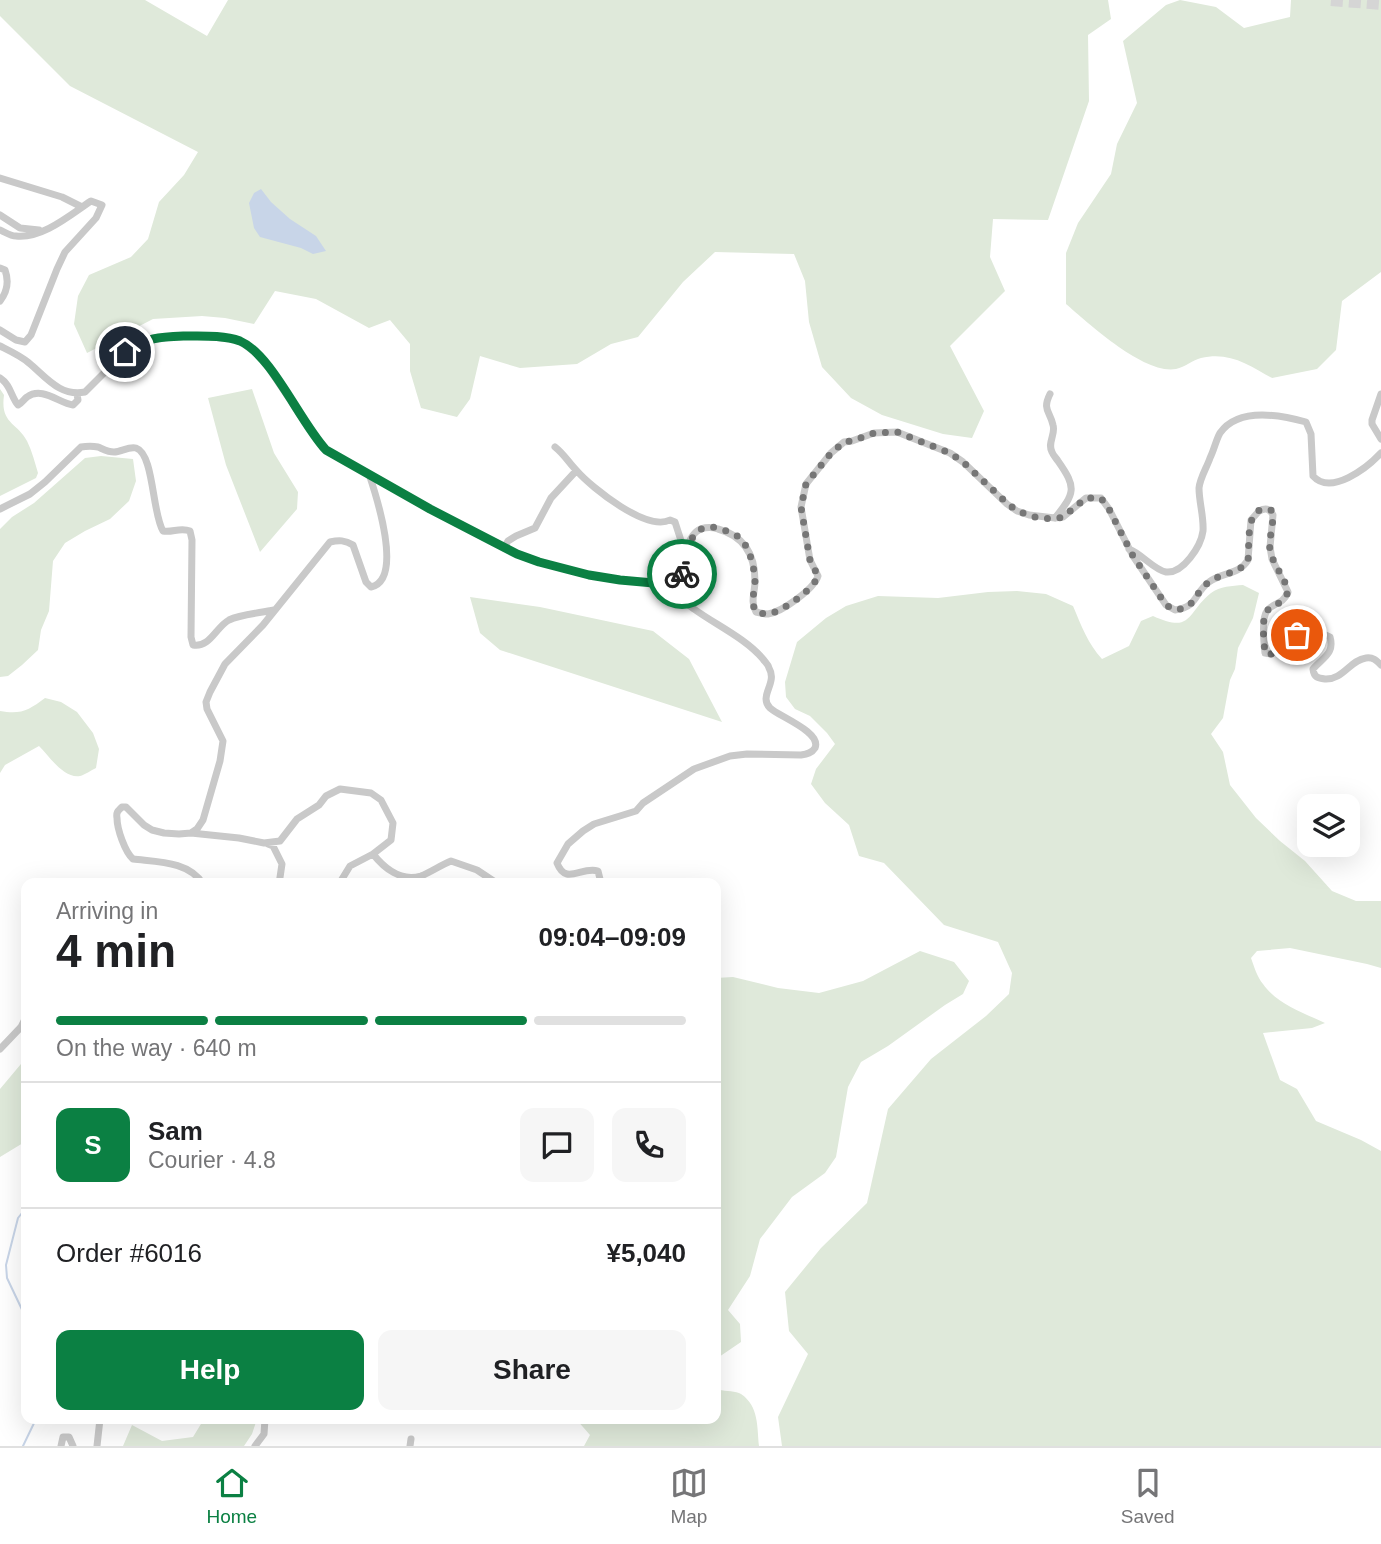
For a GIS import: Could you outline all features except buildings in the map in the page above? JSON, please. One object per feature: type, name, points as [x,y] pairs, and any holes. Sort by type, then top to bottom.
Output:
[{"type":"street","points":[[0,178],[62,197],[82,207]]},
{"type":"street","points":[[0,230],[13,236],[30,236],[62,222],[91,201],[102,205],[96,218],[65,251],[31,335],[25,342],[0,330]]},
{"type":"street","points":[[0,215],[20,228],[43,230]]},
{"type":"street","points":[[0,268],[5,270],[8,279],[0,301]]},
{"type":"street","points":[[0,346],[27,361],[59,389],[76,394],[85,392],[125,352],[140,342],[182,336],[237,340],[262,358],[326,450],[430,509],[504,548],[539,562],[589,575],[676,585]]},
{"type":"street","points":[[0,378],[5,381],[19,405],[32,394],[41,394],[73,405],[78,400],[76,394]]},
{"type":"street","points":[[1051,394],[1046,402],[1046,411],[1054,426],[1050,445],[1072,484],[1070,496],[1055,519]]},
{"type":"street","points":[[1381,394],[1372,420],[1381,439]]},
{"type":"street","points":[[1129,549],[1137,552],[1159,570],[1168,572],[1174,572],[1181,567],[1192,554],[1203,529],[1200,483],[1219,434],[1230,422],[1257,415],[1306,422],[1311,434],[1313,476],[1315,480],[1330,484],[1348,478],[1381,453]]},
{"type":"street","points":[[600,878],[598,871],[591,869],[571,875],[565,874],[557,863],[568,844],[594,824],[636,811],[669,784],[694,769],[730,755],[801,755],[814,749],[816,743],[813,737],[790,719],[770,709],[766,695],[772,681],[771,674],[759,655],[681,600],[676,585],[694,533],[714,527],[740,538],[751,558],[755,581],[753,607],[756,612],[772,613],[796,599],[814,585],[818,576],[810,560],[801,507],[806,484],[831,453],[844,442],[874,433],[897,432],[950,453],[1017,511],[1038,518],[1063,517],[1086,498],[1101,498],[1129,549],[1171,609],[1187,608],[1210,580],[1245,566],[1248,560],[1251,520],[1259,511],[1271,510],[1272,559],[1288,592],[1282,601],[1264,616],[1265,653],[1271,654],[1291,637],[1321,633],[1329,637],[1331,648],[1313,669],[1316,677],[1334,678],[1367,657],[1381,664]]},
{"type":"street","points":[[0,509],[38,488],[81,447],[97,447],[114,452],[137,448],[143,454],[150,470],[158,523],[168,532],[183,528],[190,531],[193,645],[202,645],[228,620],[275,610]]},
{"type":"street","points":[[555,447],[576,471],[609,498],[638,516],[655,522],[675,522],[686,557]]},
{"type":"street","points":[[504,548],[508,541],[535,528],[551,498],[576,471]]},
{"type":"street","points":[[191,833],[203,820],[220,761],[223,741],[206,702],[225,664],[263,625],[330,542],[338,540],[353,545],[366,582],[371,587],[380,583],[384,577],[386,562],[383,517],[369,474]]},
{"type":"street","points":[[264,843],[280,841],[297,819],[319,805],[334,791],[340,789],[371,793],[381,800],[393,823],[391,840],[373,854],[350,866],[343,878]]},
{"type":"street","points":[[199,878],[171,863],[133,859],[128,855],[117,812],[126,807],[144,825],[164,833],[239,838],[273,846],[282,864],[280,878]]},
{"type":"street","points":[[373,854],[382,866],[401,877],[419,876],[451,861],[477,870],[489,878]]},
{"type":"street","points":[[0,1049],[21,1027]]},
{"type":"street","points":[[97,1446],[99,1424]]},
{"type":"street","points":[[255,1446],[264,1434],[265,1424]]},
{"type":"street","points":[[61,1446],[63,1437],[69,1437],[74,1446]]},
{"type":"green space","points":[[0,0],[145,0],[207,36],[228,0],[1108,0],[1111,19],[1088,35],[1089,101],[1048,220],[993,219],[990,257],[1005,291],[950,346],[984,411],[972,438],[943,434],[882,415],[851,398],[822,367],[809,322],[805,281],[794,254],[715,252],[683,282],[638,337],[611,344],[577,364],[520,368],[480,356],[470,399],[457,417],[421,408],[410,371],[410,344],[390,320],[369,328],[316,299],[275,291],[254,324],[202,316],[153,319],[87,353],[74,324],[78,296],[89,275],[131,257],[148,239],[159,202],[184,175],[198,152],[70,86],[0,16]]},
{"type":"green space","points":[[1180,0],[1216,7],[1244,28],[1290,17],[1291,0],[1381,0],[1381,272],[1342,301],[1336,350],[1317,369],[1272,378],[1230,358],[1211,356],[1176,369],[1163,369],[1118,346],[1066,304],[1066,253],[1078,223],[1111,174],[1117,144],[1137,103],[1123,41],[1166,5]]},
{"type":"green space","points":[[0,389],[4,395],[4,412],[27,441],[38,473],[36,478],[0,496]]},
{"type":"green space","points":[[252,389],[274,453],[298,492],[297,509],[260,552],[226,465],[208,398]]},
{"type":"green space","points":[[101,456],[133,459],[136,481],[129,501],[110,519],[65,543],[53,561],[49,611],[41,630],[38,650],[8,676],[0,677],[0,529],[85,458]]},
{"type":"green space","points":[[1243,585],[1259,593],[1253,618],[1238,648],[1223,718],[1211,734],[1223,752],[1230,785],[1256,818],[1297,857],[1305,861],[1332,891],[1356,901],[1381,901],[1381,968],[1290,948],[1257,951],[1251,958],[1261,981],[1269,991],[1291,1007],[1325,1023],[1312,1028],[1263,1033],[1280,1080],[1297,1089],[1316,1121],[1381,1151],[1381,1446],[782,1446],[778,1417],[808,1354],[789,1331],[785,1292],[821,1248],[867,1203],[888,1109],[931,1059],[986,1016],[1009,994],[1012,973],[998,942],[944,925],[884,863],[859,856],[849,825],[825,803],[811,784],[816,769],[835,744],[810,716],[795,709],[786,697],[785,682],[797,642],[826,618],[846,606],[878,596],[938,598],[1017,591],[1046,594],[1073,606],[1089,641],[1102,659],[1129,646],[1141,621],[1153,616],[1175,623],[1182,622],[1188,619],[1203,600],[1226,587]]},
{"type":"green space","points":[[470,597],[540,607],[653,631],[689,659],[722,722],[500,650],[480,633]]},
{"type":"green space","points":[[45,698],[61,702],[77,712],[93,733],[99,749],[96,768],[80,776],[68,774],[39,746],[5,765],[0,773],[0,711],[24,710]]},
{"type":"green space","points":[[920,951],[954,962],[969,981],[963,994],[861,1062],[848,1087],[836,1157],[825,1173],[792,1197],[760,1239],[750,1276],[728,1310],[740,1324],[741,1342],[721,1356],[721,978],[733,977],[778,988],[819,993],[863,981]]},
{"type":"green space","points":[[21,1064],[21,1144],[0,1157],[0,1089]]},
{"type":"green space","points":[[721,1390],[739,1393],[747,1399],[756,1417],[759,1446],[584,1446],[590,1435],[580,1424],[721,1424]]},
{"type":"green space","points":[[201,1424],[255,1424],[244,1446],[123,1446],[132,1425],[162,1441],[193,1437]]},
{"type":"water","points":[[261,189],[290,219],[316,236],[326,251],[313,254],[260,237],[254,228],[249,203],[254,193]]},
{"type":"waterway","points":[[21,1214],[6,1265],[7,1278],[21,1307]]},
{"type":"waterway","points":[[23,1446],[34,1424]]},
{"type":"tunnel","points":[[1331,0],[1381,4]]},
{"type":"way so far","points":[[682,574],[694,533],[714,527],[740,538],[751,558],[755,581],[753,607],[756,612],[772,613],[796,599],[814,585],[818,576],[810,560],[801,507],[806,484],[831,453],[844,442],[874,433],[897,432],[950,453],[1017,511],[1038,518],[1063,517],[1086,498],[1101,498],[1133,556],[1166,605],[1175,610],[1187,608],[1210,580],[1245,566],[1249,554],[1251,520],[1263,509],[1271,510],[1272,559],[1288,592],[1278,605],[1264,616],[1265,653],[1271,654],[1297,635]]},
{"type":"route","points":[[125,352],[140,342],[171,337],[205,336],[237,340],[262,358],[326,450],[475,533],[517,554],[589,575],[676,585],[682,574]]}]
